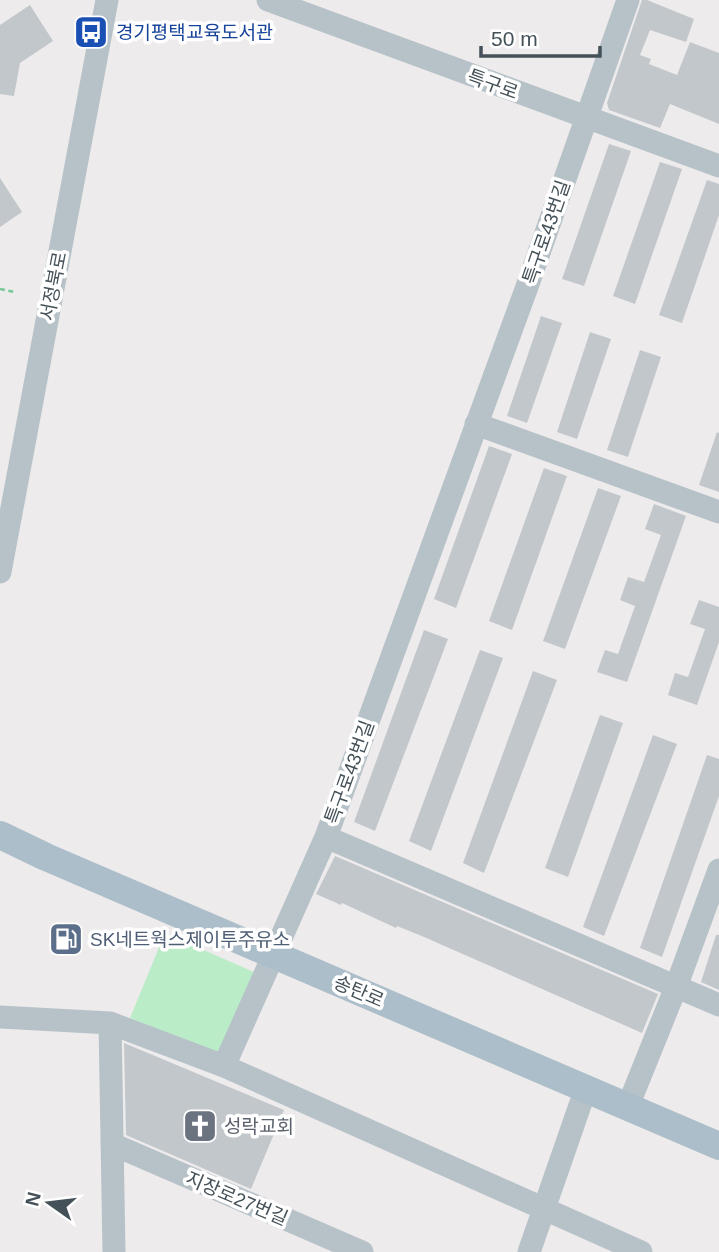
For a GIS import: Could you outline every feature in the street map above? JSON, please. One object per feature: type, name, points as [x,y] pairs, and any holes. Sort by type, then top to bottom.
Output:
[{"type":"main road","name":"송탄로","points":[[0,835],[719,1146]]},
{"type":"street","name":"서정북로","points":[[0,572],[107,0]]},
{"type":"street","name":"특구로","points":[[268,0],[719,166]]},
{"type":"street","name":"특구로43번길","points":[[628,0],[326,837],[719,1005]]},
{"type":"street","points":[[476,424],[719,512]]},
{"type":"street","points":[[224,1066],[326,837]]},
{"type":"street","points":[[0,852],[46,857]]},
{"type":"street","points":[[628,1106],[719,870]]},
{"type":"street","points":[[0,1017],[110,1023],[224,1066],[641,1252]]},
{"type":"street","points":[[110,1023],[114,1252]]},
{"type":"street","points":[[529,1252],[586,1088]]},
{"type":"street","name":"지장로27번길","points":[[112,1144],[362,1252]]},
{"type":"path","points":[[0,289],[14,292]]},
{"type":"green space","points":[[165,933],[258,974],[220,1056],[130,1018]]},
{"type":"building","points":[[642,0],[694,19],[686,42],[650,30],[640,55],[651,59],[649,64],[677,75],[690,42],[719,53],[719,124],[670,104],[660,128],[609,110],[607,103]]},
{"type":"building","points":[[30,5],[53,41],[20,63],[14,96],[0,94],[0,25]]},
{"type":"building","points":[[609,144],[631,151],[584,286],[562,279]]},
{"type":"building","points":[[660,162],[682,169],[635,304],[613,296]]},
{"type":"building","points":[[0,178],[22,212],[0,227]]},
{"type":"building","points":[[707,180],[719,184],[719,215],[682,323],[659,315]]},
{"type":"building","points":[[541,316],[562,323],[527,423],[507,416]]},
{"type":"building","points":[[590,332],[611,339],[577,439],[557,432]]},
{"type":"building","points":[[640,350],[661,357],[628,457],[607,450]]},
{"type":"building","points":[[717,432],[719,433],[719,492],[699,485]]},
{"type":"building","points":[[489,446],[512,454],[456,608],[434,599]]},
{"type":"building","points":[[544,468],[567,476],[512,630],[489,621]]},
{"type":"building","points":[[598,488],[621,496],[565,649],[543,641]]},
{"type":"building","points":[[654,504],[686,516],[627,682],[597,672],[605,650],[618,654],[635,606],[620,600],[628,577],[644,582],[661,535],[645,529]]},
{"type":"building","points":[[699,600],[719,607],[719,642],[697,705],[668,695],[675,673],[688,677],[705,629],[690,624]]},
{"type":"building","points":[[424,630],[448,639],[375,831],[354,822]]},
{"type":"building","points":[[480,650],[503,658],[431,851],[409,841]]},
{"type":"building","points":[[533,671],[557,680],[484,873],[463,863]]},
{"type":"building","points":[[600,715],[623,723],[568,877],[545,868]]},
{"type":"building","points":[[653,735],[677,744],[604,936],[583,927]]},
{"type":"building","points":[[707,755],[719,759],[719,796],[662,957],[640,948]]},
{"type":"building","points":[[335,856],[658,994],[642,1033],[424,937],[316,894]]},
{"type":"building","points":[[716,935],[719,935],[719,990],[701,982]]},
{"type":"building","name":"성락교회","points":[[124,1043],[284,1110],[251,1189],[126,1135]]},
{"type":"place","name":"경기평택교육도서관","points":[[91,32]]},
{"type":"place","name":"SK네트웍스제이투주유소","points":[[66,939]]},
{"type":"place","name":"성락교회","points":[[200,1126]]}]
